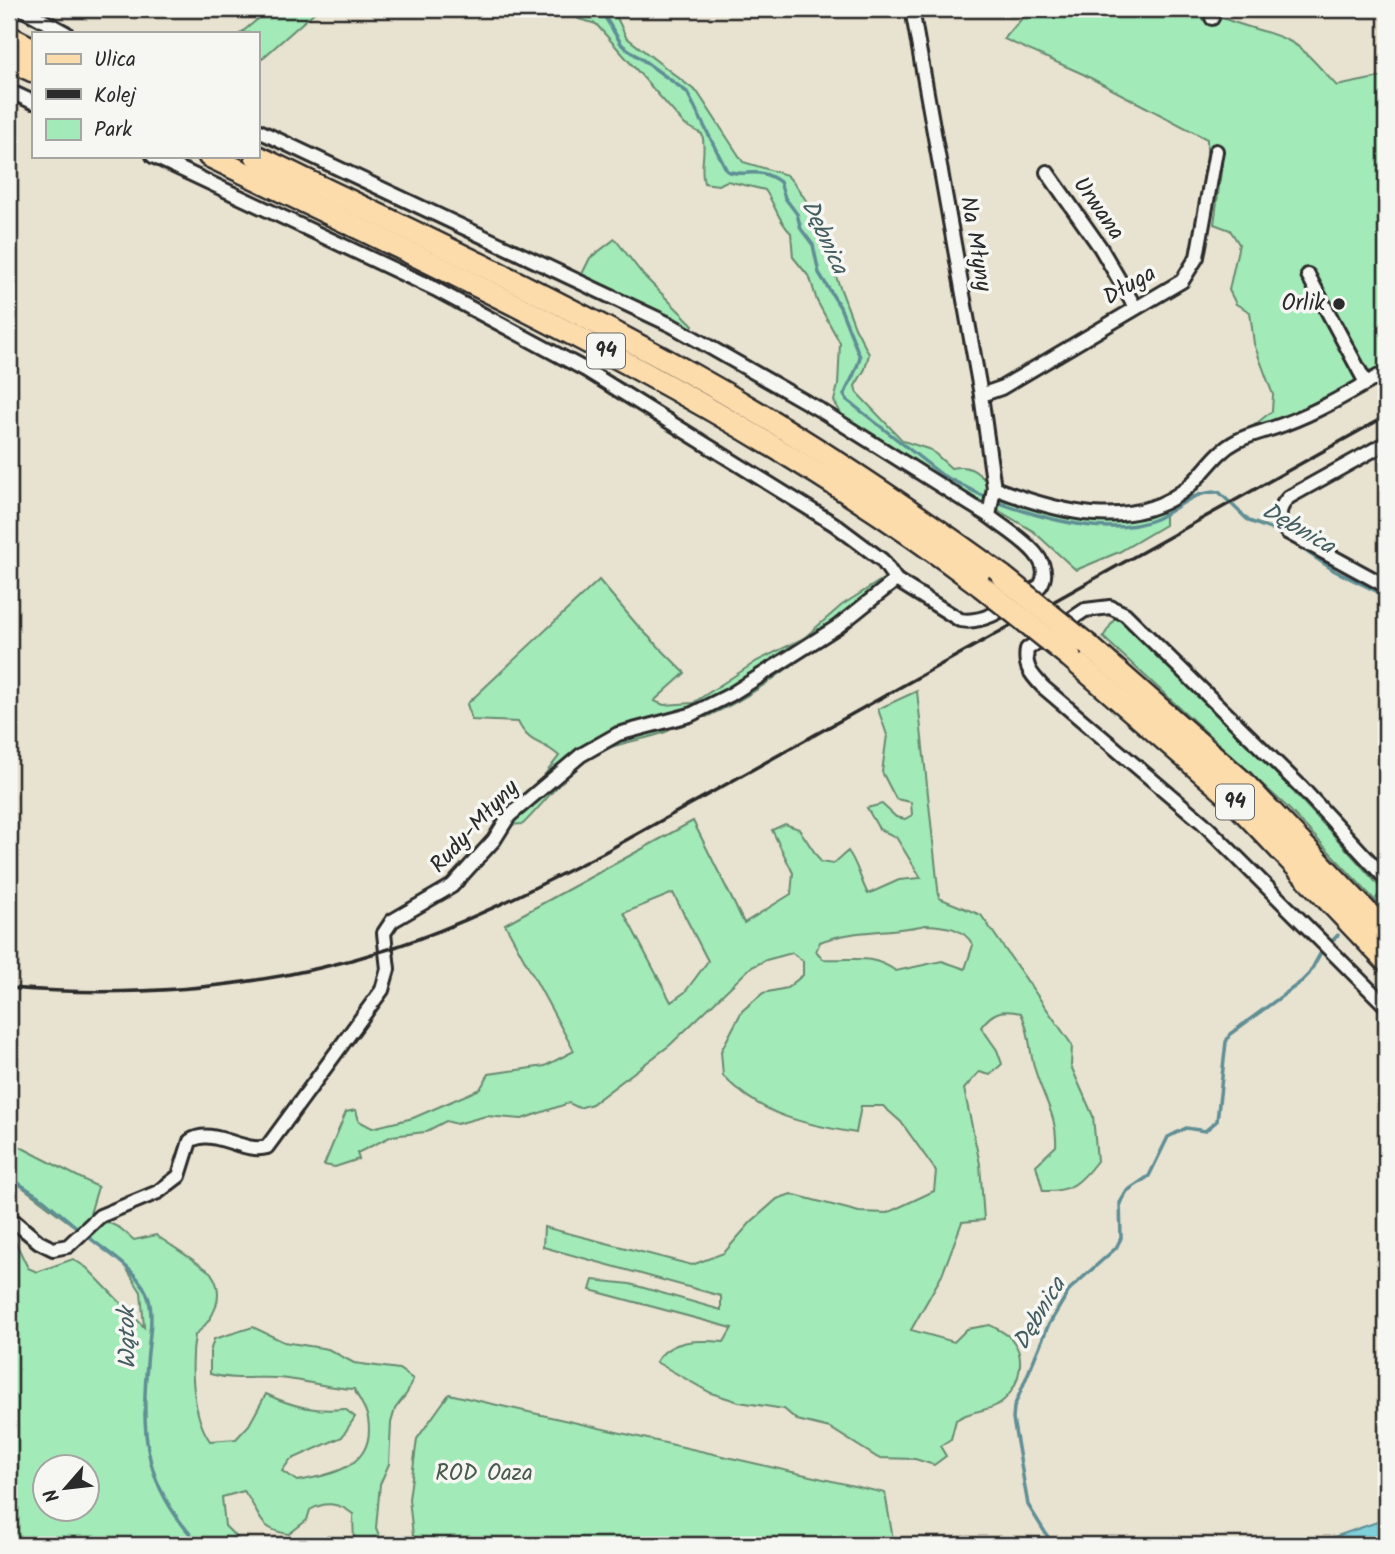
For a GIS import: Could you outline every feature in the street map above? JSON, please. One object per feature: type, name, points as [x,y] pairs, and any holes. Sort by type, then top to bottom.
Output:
[{"type":"main road","points":[[9,37],[32,48]]},
{"type":"main road","points":[[9,60],[32,71]]},
{"type":"main road","name":"94","points":[[259,157],[538,293],[693,375],[839,463],[1002,576],[1089,646],[1242,782],[1386,932]]},
{"type":"main road","name":"94","points":[[213,158],[519,306],[687,394],[862,503],[981,586],[1070,657],[1228,794],[1386,961]]},
{"type":"street","points":[[22,9],[64,32]]},
{"type":"street","name":"Na Młyny","points":[[912,9],[995,488]]},
{"type":"street","points":[[9,91],[32,102]]},
{"type":"street","points":[[157,158],[435,289],[586,370],[834,524],[882,560],[896,580],[960,620],[982,621],[1040,586],[1045,578],[1044,565],[1038,556],[989,516],[820,410],[671,326],[259,131]]},
{"type":"street","name":"Długa","points":[[981,395],[1001,387],[1182,281],[1197,257],[1216,151]]},
{"type":"street","name":"Urwana","points":[[1047,172],[1100,247],[1135,307]]},
{"type":"street","points":[[1308,275],[1366,383]]},
{"type":"street","points":[[989,516],[995,488],[1032,502],[1091,514],[1142,510],[1186,488],[1215,455],[1237,441],[1287,423],[1386,372]]},
{"type":"street","points":[[1386,443],[1289,497],[1281,505],[1279,518],[1287,532],[1386,586]]},
{"type":"street","name":"Rudy-Młyny","points":[[9,1217],[39,1242],[53,1249],[68,1246],[100,1216],[158,1192],[179,1176],[190,1141],[197,1137],[207,1136],[256,1150],[267,1147],[382,990],[388,970],[384,933],[392,921],[452,886],[494,840],[509,816],[549,779],[581,755],[618,734],[690,715],[748,685],[837,627],[896,580]]},
{"type":"street","points":[[1386,879],[1302,788],[1125,614],[1110,607],[1086,610],[1027,649],[1025,660],[1028,671],[1043,687],[1203,823],[1386,1006]]},
{"type":"green space","points":[[270,9],[318,9],[259,61],[259,32],[242,32]]},
{"type":"green space","points":[[565,9],[613,9],[626,37],[698,93],[743,162],[787,175],[809,205],[855,327],[869,354],[865,369],[855,386],[857,393],[903,441],[931,450],[951,468],[967,468],[979,474],[987,482],[983,503],[976,506],[844,419],[834,401],[838,385],[840,343],[817,301],[810,278],[793,257],[791,233],[765,190],[727,181],[718,185],[704,183],[702,134],[685,125],[596,24],[579,19]]},
{"type":"green space","points":[[1030,9],[1207,9],[1227,20],[1296,45],[1337,86],[1386,76],[1386,369],[1370,374],[1313,409],[1242,435],[1272,411],[1273,395],[1254,344],[1250,312],[1236,304],[1229,290],[1239,244],[1230,230],[1214,224],[1222,164],[1207,162],[1207,139],[1083,74],[1004,39]]},
{"type":"green space","points":[[615,239],[644,276],[693,325],[689,335],[579,280],[590,258]]},
{"type":"green space","points":[[1003,495],[1035,507],[1161,511],[1165,515],[1165,525],[1119,552],[1076,570],[1033,531],[996,509]]},
{"type":"green space","points":[[883,579],[887,586],[801,658],[755,691],[706,717],[697,713],[668,721],[668,731],[601,751],[569,774],[523,824],[506,825],[559,756],[527,735],[518,722],[472,720],[467,704],[599,580],[638,626],[685,673],[654,701],[664,705],[693,703],[757,661],[804,638],[842,605]]},
{"type":"green space","points":[[1117,615],[1255,751],[1354,858],[1386,894],[1386,912],[1287,807],[1103,637]]},
{"type":"green space","points":[[917,691],[939,898],[981,915],[1072,1045],[1071,1066],[1093,1116],[1097,1161],[1074,1185],[1061,1190],[1043,1191],[1036,1165],[1056,1146],[1052,1115],[1037,1076],[1021,1013],[1003,1011],[994,1014],[981,1027],[997,1050],[1002,1064],[990,1075],[979,1072],[964,1089],[980,1164],[984,1220],[962,1222],[942,1275],[911,1330],[954,1342],[967,1329],[990,1325],[1013,1341],[1020,1357],[1020,1367],[1015,1385],[1004,1400],[956,1420],[951,1439],[940,1446],[946,1456],[934,1465],[915,1459],[878,1458],[830,1428],[797,1420],[784,1409],[739,1402],[711,1393],[656,1362],[669,1348],[687,1342],[724,1342],[732,1328],[590,1290],[593,1280],[630,1284],[721,1310],[721,1296],[543,1247],[544,1227],[692,1265],[724,1253],[751,1222],[777,1199],[791,1194],[859,1212],[887,1213],[934,1191],[936,1171],[901,1122],[883,1106],[861,1106],[856,1133],[837,1130],[801,1122],[768,1109],[738,1090],[723,1076],[721,1051],[742,1011],[763,993],[787,988],[803,975],[803,961],[792,953],[766,960],[750,968],[670,1045],[592,1104],[579,1108],[569,1103],[522,1119],[486,1116],[457,1124],[446,1121],[425,1132],[392,1136],[357,1153],[359,1159],[335,1167],[324,1165],[346,1112],[356,1110],[359,1121],[372,1128],[413,1118],[480,1089],[489,1074],[545,1066],[574,1051],[505,924],[693,821],[744,923],[791,894],[793,873],[772,830],[785,824],[799,829],[821,862],[833,864],[848,851],[868,894],[899,880],[921,878],[896,837],[879,829],[867,808],[882,804],[896,817],[905,819],[912,815],[911,802],[896,799],[882,772],[887,735],[878,709]],"holes":[[[673,893],[708,961],[685,992],[671,1002],[624,913]],[[926,925],[953,929],[969,939],[973,945],[965,969],[942,961],[896,971],[870,960],[823,959],[816,951],[820,942],[833,938]]]},
{"type":"green space","points":[[9,1141],[98,1187],[90,1214],[120,1228],[134,1240],[156,1235],[211,1273],[216,1282],[218,1299],[212,1315],[195,1335],[193,1361],[196,1405],[210,1441],[236,1439],[249,1425],[266,1394],[305,1408],[345,1409],[355,1417],[342,1437],[290,1460],[282,1471],[297,1481],[337,1471],[359,1458],[365,1448],[369,1435],[368,1419],[354,1389],[288,1379],[230,1378],[210,1374],[210,1352],[214,1339],[253,1327],[284,1342],[328,1349],[354,1363],[399,1369],[413,1379],[395,1409],[391,1423],[389,1464],[380,1484],[376,1528],[383,1545],[354,1545],[353,1514],[332,1504],[310,1510],[307,1520],[289,1534],[278,1532],[265,1525],[244,1491],[222,1497],[225,1526],[240,1541],[264,1545],[9,1545],[9,1229],[28,1268],[37,1272],[73,1259],[87,1268],[144,1327],[141,1292],[123,1263],[9,1177]]},
{"type":"green space","name":"ROD Oaza","points":[[449,1394],[885,1493],[894,1545],[414,1545],[409,1499],[417,1439]]},
{"type":"water","points":[[1386,1519],[1386,1545],[1283,1545],[1334,1537]]},
{"type":"waterway","name":"Dębnica","points":[[592,9],[605,17],[622,45],[687,92],[727,171],[765,174],[780,182],[785,198],[797,214],[801,229],[813,245],[819,273],[840,307],[860,357],[844,395],[847,400],[942,475],[987,498]]},
{"type":"waterway","name":"Dębnica","points":[[997,502],[1055,520],[1097,527],[1118,527],[1138,525],[1156,519],[1193,497],[1219,492],[1249,521],[1276,531],[1335,571],[1386,596]]},
{"type":"waterway","name":"Dębnica","points":[[1377,898],[1386,889]]},
{"type":"waterway","name":"Dębnica","points":[[1331,942],[1338,935]]},
{"type":"waterway","name":"Dębnica","points":[[1053,1545],[1028,1505],[1013,1419],[1014,1407],[1048,1326],[1070,1289],[1116,1248],[1121,1238],[1120,1203],[1127,1191],[1149,1176],[1168,1137],[1186,1128],[1205,1131],[1217,1121],[1226,1042],[1230,1034],[1301,982],[1309,974],[1320,954]]},
{"type":"waterway","name":"Wątok","points":[[9,1177],[44,1200],[80,1230]]},
{"type":"waterway","name":"Wątok","points":[[86,1235],[139,1280],[149,1300],[151,1323],[145,1391],[146,1439],[158,1483],[168,1504],[200,1545]]},
{"type":"railway","points":[[9,988],[105,992],[201,987],[249,981],[296,973],[389,949],[471,918],[603,853],[1386,416]]},
{"type":"place","name":"Orlik","points":[[1339,304]]}]
